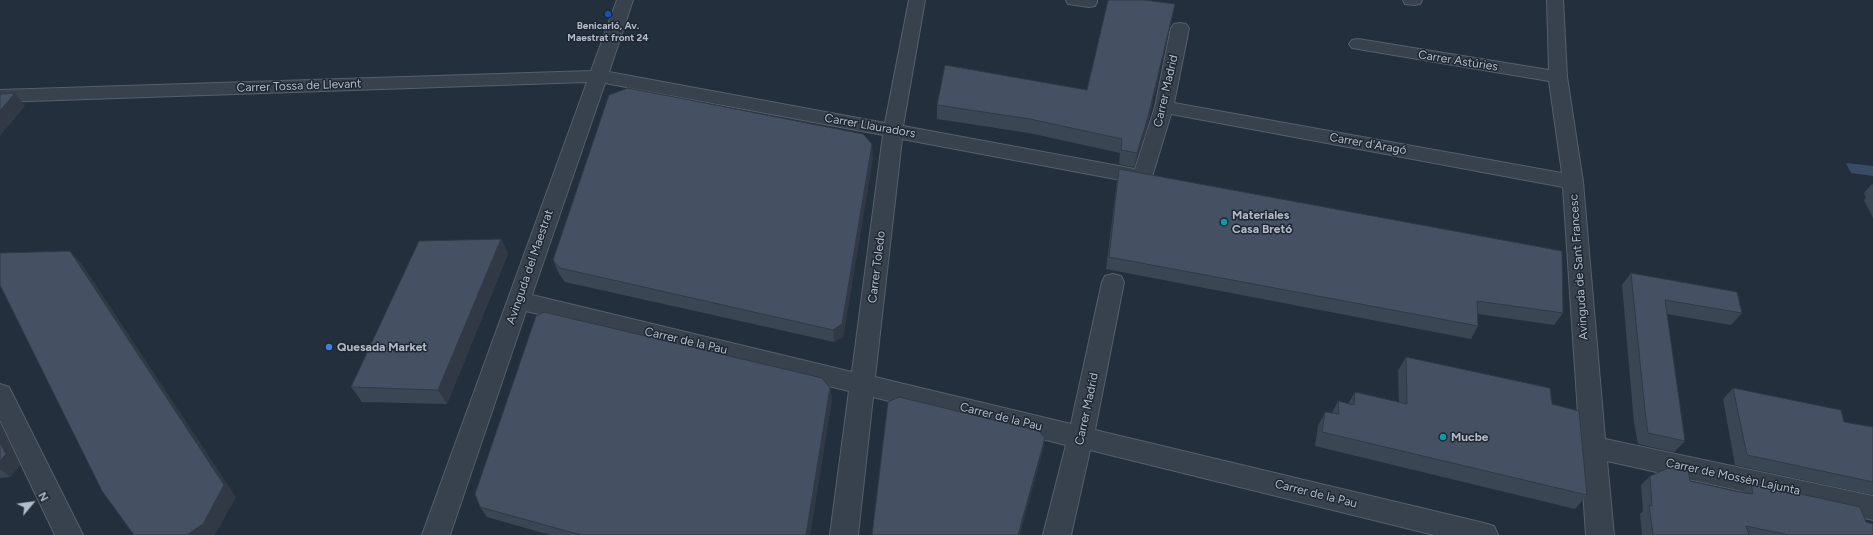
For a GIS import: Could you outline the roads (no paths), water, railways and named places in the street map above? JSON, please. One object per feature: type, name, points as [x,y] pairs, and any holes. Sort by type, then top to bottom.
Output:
[{"type":"street","name":"Avinguda del Maestrat","points":[[436,535],[625,0]]},
{"type":"street","name":"Carrer Toledo","points":[[844,535],[893,130],[917,0]]},
{"type":"street","name":"Avinguda de Sant Francesc","points":[[1556,0],[1558,77],[1573,182],[1600,535]]},
{"type":"street","name":"Carrer Madrid","points":[[1142,177],[1164,107],[1180,28]]},
{"type":"street","name":"Carrer Astúries","points":[[1358,44],[1558,77]]},
{"type":"street","name":"Carrer Tossa de Llevant","points":[[0,96],[598,76]]},
{"type":"street","name":"Carrer Llauradors","points":[[598,76],[1142,177]]},
{"type":"street","name":"Carrer d'Aragó","points":[[1164,107],[1573,182]]},
{"type":"street","name":"Carrer Madrid","points":[[1057,535],[1081,436],[1113,282]]},
{"type":"street","name":"Carrer de la Pau","points":[[518,301],[1081,436],[1484,535]]},
{"type":"street","points":[[0,394],[69,535]]},
{"type":"street","name":"Carrer de Mossèn Lajunta","points":[[1593,447],[1873,508]]},
{"type":"water","points":[[1846,163],[1873,166],[1873,176],[1851,173]]},
{"type":"place","name":"Benicarló, Av. Maestrat front 24","points":[[608,14]]},
{"type":"place","name":"Materiales Casa Bretó","points":[[1224,222]]},
{"type":"place","name":"Quesada Market","points":[[329,347]]},
{"type":"place","name":"Mucbe","points":[[1443,437]]}]
